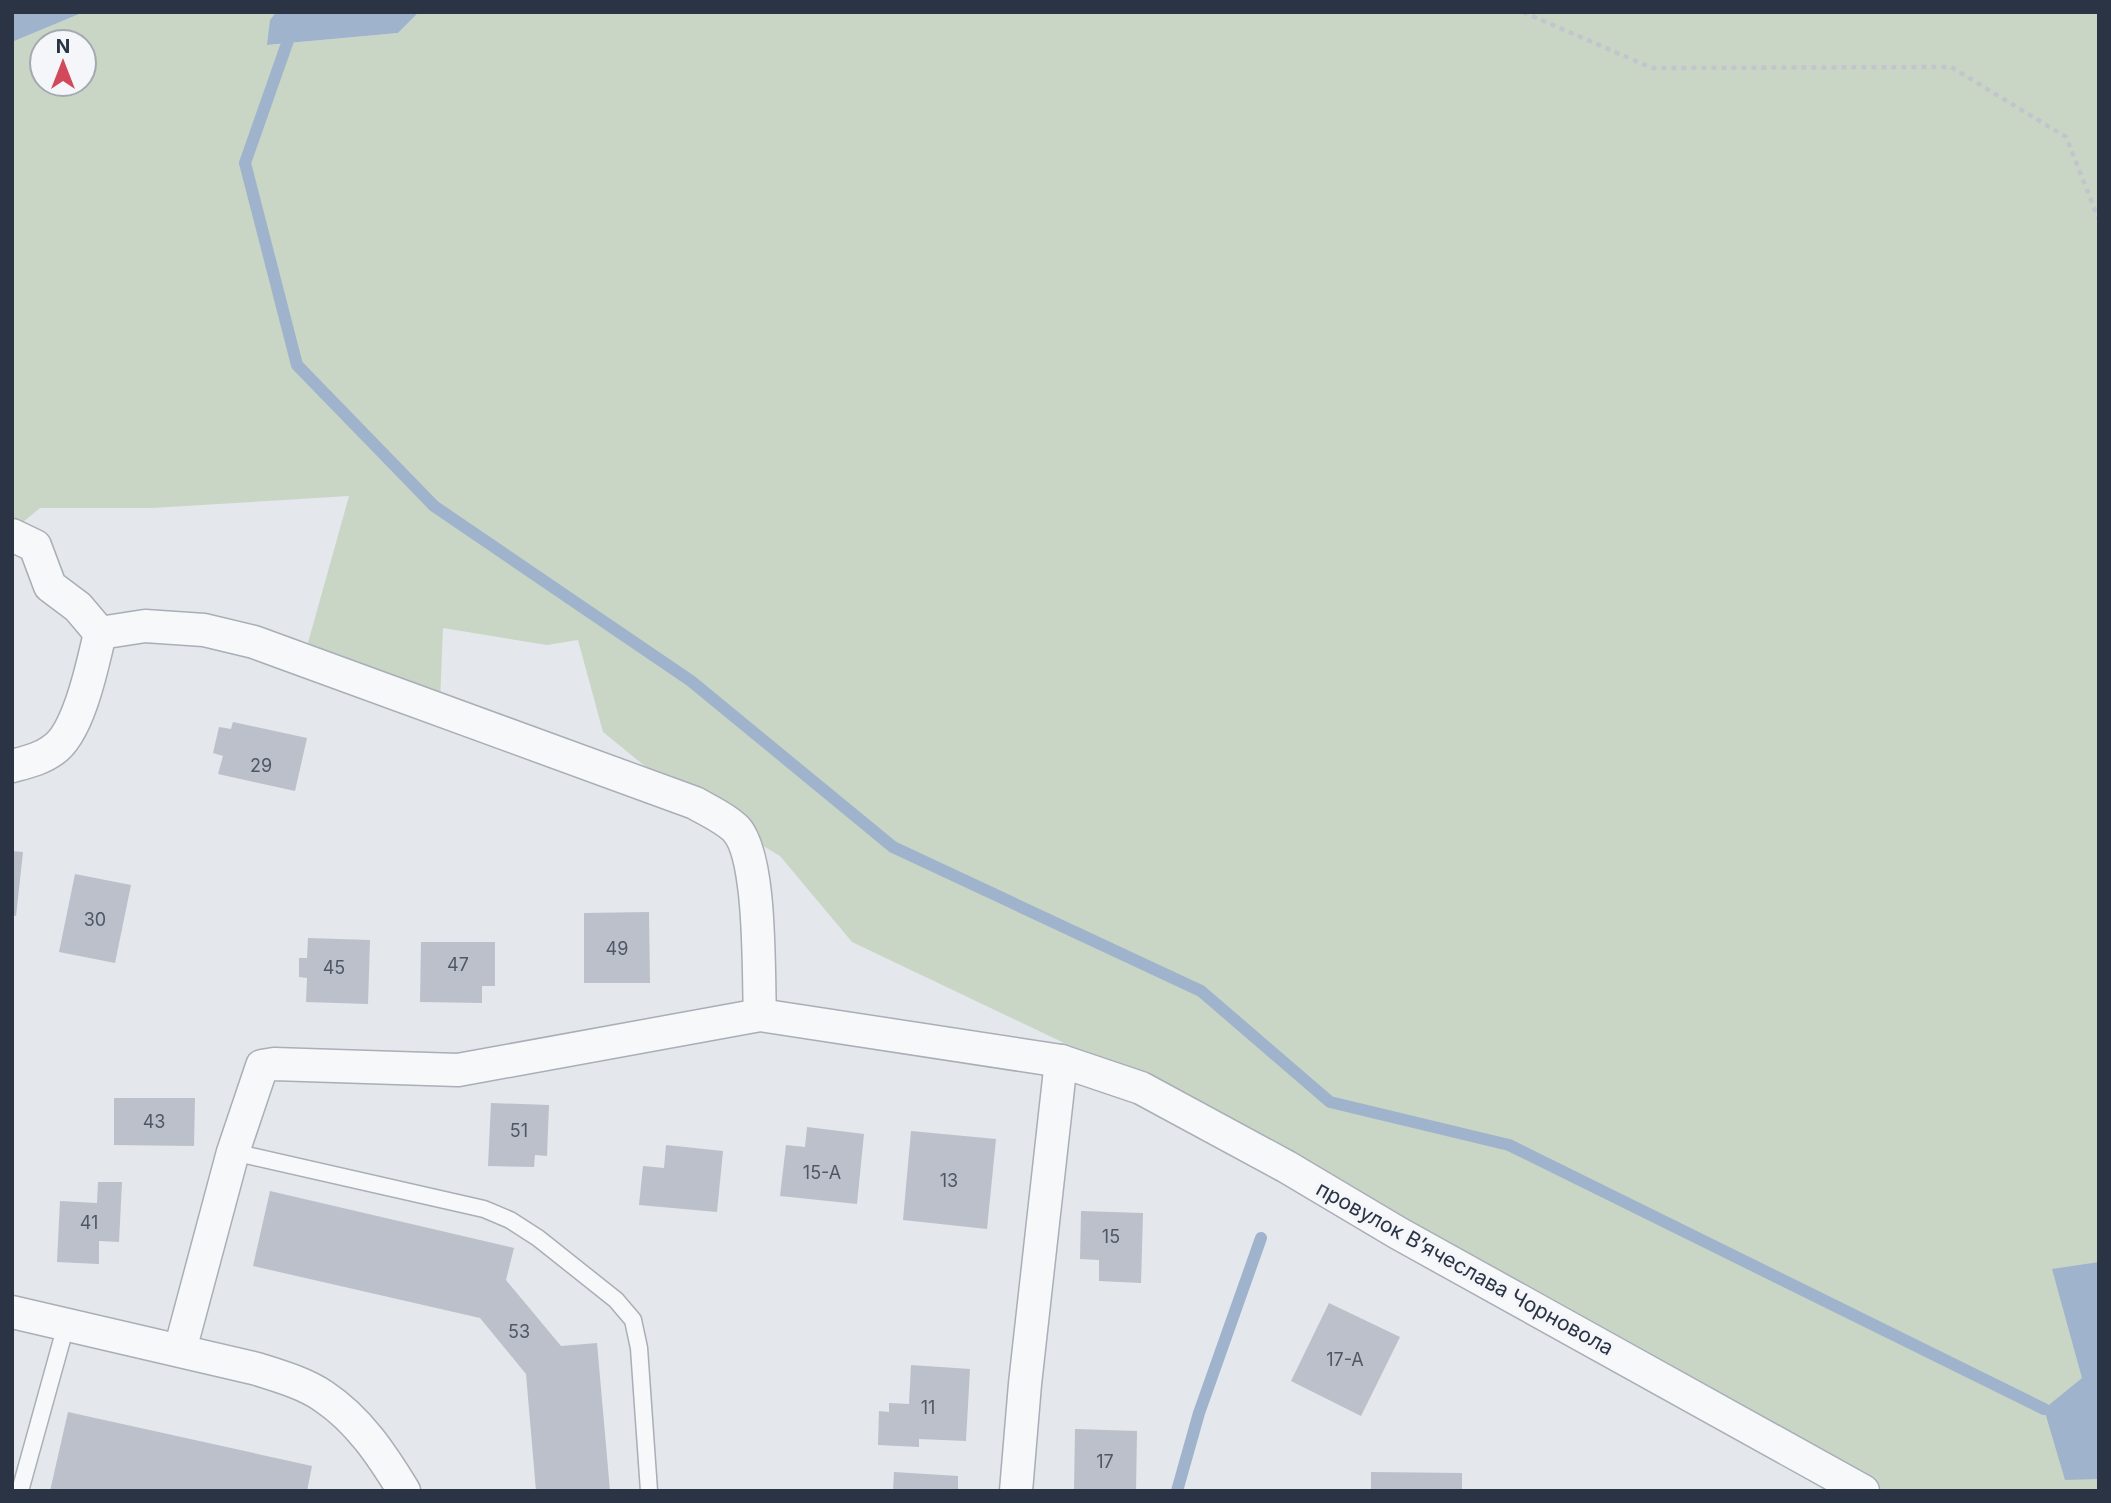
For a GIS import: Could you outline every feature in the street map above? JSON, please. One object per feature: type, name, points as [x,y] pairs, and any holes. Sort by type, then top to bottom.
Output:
[{"type":"street","points":[[12,535],[35,546],[50,586],[78,607],[100,633]]},
{"type":"street","points":[[100,633],[145,626],[204,630],[254,642],[695,803],[723,819],[736,829],[744,841],[753,871],[760,1015]]},
{"type":"street","points":[[12,766],[36,760],[56,749],[72,727],[92,670],[100,633]]},
{"type":"street","name":"провулок Вʼячеслава Чорновола","points":[[233,1152],[262,1066],[274,1064],[458,1070],[760,1015],[1061,1061],[1141,1088],[1287,1167],[1398,1233],[1863,1491]]},
{"type":"street","points":[[1016,1491],[1026,1372],[1061,1061]]},
{"type":"street","points":[[180,1350],[233,1152]]},
{"type":"street","points":[[12,1312],[257,1369],[322,1394],[351,1418],[381,1454],[404,1491]]},
{"type":"lane","points":[[233,1152],[484,1209],[510,1220],[538,1238],[616,1300],[633,1320],[639,1348],[649,1491]]},
{"type":"lane","points":[[20,1491],[66,1325]]},
{"type":"path","points":[[1523,12],[1652,68],[1951,67],[2066,137],[2099,220]]},
{"type":"green space","points":[[84,12],[276,12],[270,20],[268,45],[398,33],[419,12],[2099,12],[2099,1491],[1883,1491],[1754,1414],[1062,1042],[852,942],[780,856],[689,802],[603,732],[578,640],[547,645],[443,628],[440,702],[306,650],[349,496],[152,508],[40,508],[12,531],[12,42],[28,35],[28,98],[98,98],[98,28],[46,28]]},
{"type":"water","points":[[12,12],[84,12],[46,28],[28,28],[28,35],[12,42]]},
{"type":"water","points":[[276,12],[419,12],[398,33],[267,45],[270,20]]},
{"type":"water","points":[[2099,1262],[2099,1479],[2065,1480],[2044,1409],[2082,1378],[2052,1269]]},
{"type":"building","points":[[233,722],[307,738],[295,791],[218,774],[223,756],[213,753],[219,727],[231,729]]},
{"type":"building","points":[[12,851],[23,852],[16,916],[12,915]]},
{"type":"building","points":[[75,874],[131,885],[115,963],[59,952]]},
{"type":"building","points":[[649,912],[650,983],[584,983],[584,913]]},
{"type":"building","points":[[308,938],[370,940],[368,1004],[306,1002],[307,978],[299,977],[299,958],[307,958]]},
{"type":"building","points":[[421,942],[495,942],[495,986],[482,986],[482,1003],[420,1002]]},
{"type":"building","points":[[114,1098],[195,1098],[194,1146],[114,1145]]},
{"type":"building","points":[[491,1103],[549,1105],[547,1156],[535,1155],[534,1167],[488,1166]]},
{"type":"building","points":[[807,1127],[864,1134],[857,1204],[780,1196],[786,1145],[805,1147]]},
{"type":"building","points":[[911,1131],[996,1139],[987,1229],[903,1220]]},
{"type":"building","points":[[666,1145],[723,1151],[717,1212],[639,1205],[643,1166],[664,1168]]},
{"type":"building","points":[[98,1182],[122,1182],[119,1242],[99,1241],[99,1264],[57,1262],[60,1201],[97,1203]]},
{"type":"building","points":[[270,1191],[514,1248],[506,1280],[561,1346],[597,1343],[610,1491],[536,1491],[526,1374],[480,1318],[253,1266]]},
{"type":"building","points":[[1081,1211],[1143,1213],[1141,1283],[1099,1281],[1099,1260],[1080,1259]]},
{"type":"building","points":[[1329,1303],[1400,1337],[1361,1416],[1291,1381]]},
{"type":"building","points":[[911,1365],[970,1369],[966,1441],[919,1439],[919,1447],[878,1445],[879,1411],[889,1412],[889,1403],[909,1404]]},
{"type":"building","points":[[68,1412],[312,1466],[307,1491],[50,1491]]},
{"type":"building","points":[[1075,1429],[1137,1431],[1136,1491],[1074,1491]]},
{"type":"building","points":[[894,1472],[958,1476],[958,1491],[893,1491]]},
{"type":"building","points":[[1371,1472],[1462,1473],[1462,1491],[1371,1491]]},
{"type":"waterway","points":[[298,12],[245,163],[297,365],[434,506],[691,681],[893,847],[1201,991],[1330,1102],[1509,1145],[2044,1409]]},
{"type":"waterway","points":[[1177,1491],[1199,1413],[1261,1238]]}]
